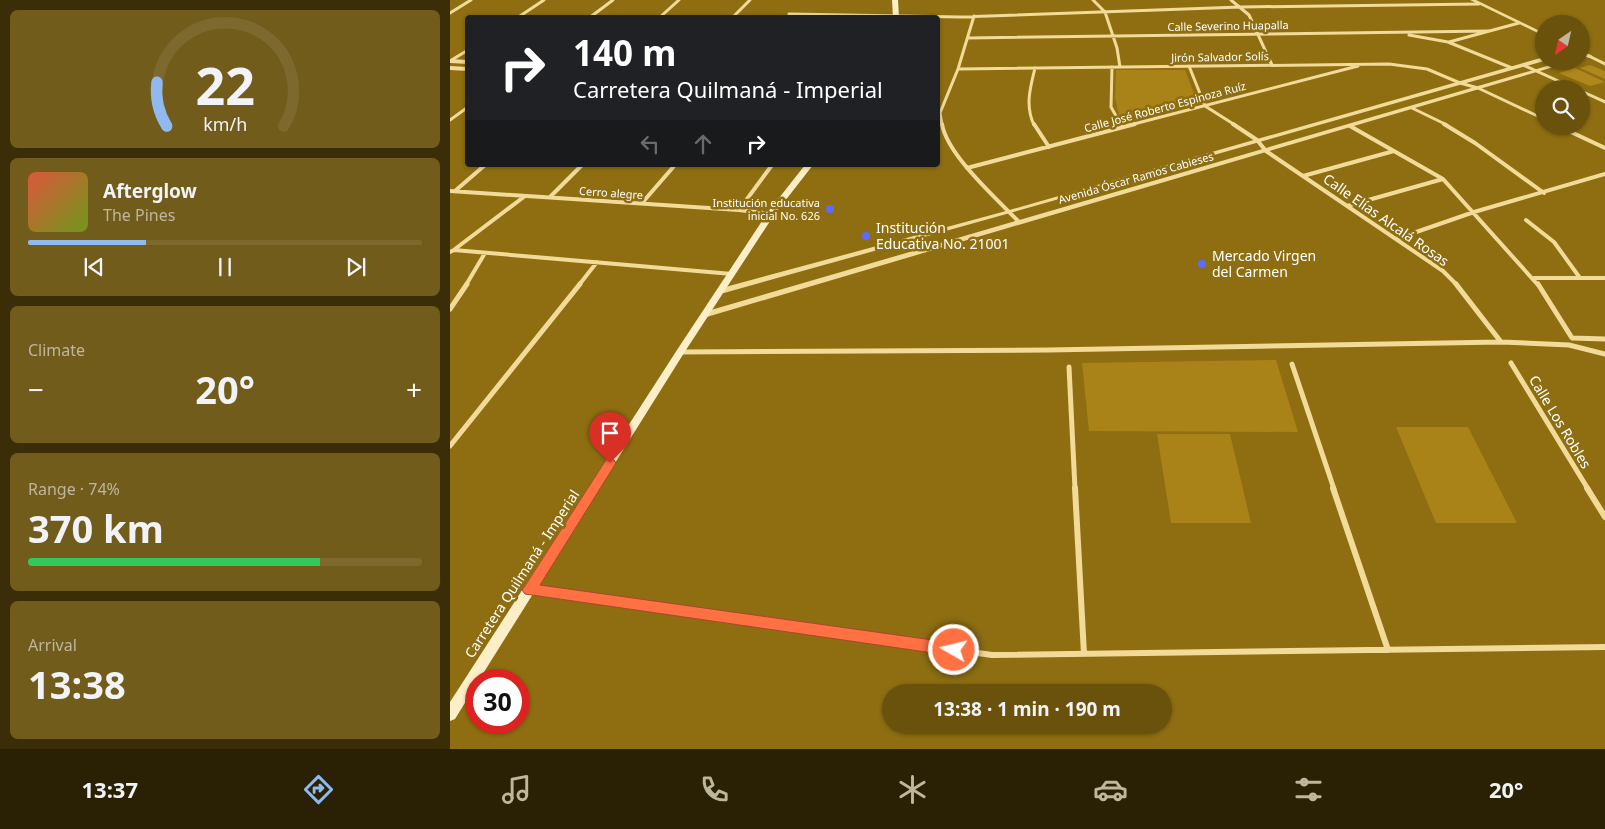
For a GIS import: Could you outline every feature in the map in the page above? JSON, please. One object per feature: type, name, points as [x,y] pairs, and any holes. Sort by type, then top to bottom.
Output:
[{"type":"main road","points":[[895,0],[897,15]]},
{"type":"main road","name":"Carretera Quilmaná - Imperial","points":[[450,714],[456,695],[530,590],[680,352],[772,214],[807,167]]},
{"type":"street","points":[[450,13],[471,0]]},
{"type":"street","points":[[522,15],[544,0]]},
{"type":"street","points":[[593,15],[613,0]]},
{"type":"street","points":[[662,15],[679,0]]},
{"type":"street","points":[[735,15],[750,0]]},
{"type":"street","points":[[1093,0],[1105,12],[1120,67]]},
{"type":"street","points":[[1231,0],[1249,15],[1272,65]]},
{"type":"street","points":[[1472,0],[1535,31]]},
{"type":"street","points":[[940,16],[1241,7],[1479,4]]},
{"type":"street","points":[[789,14],[798,15]]},
{"type":"street","points":[[974,16],[958,69],[940,112],[941,121],[950,146],[967,168],[1019,222]]},
{"type":"street","points":[[1448,42],[1519,23]]},
{"type":"street","name":"Calle Severino Huapalla","points":[[968,38],[1489,31]]},
{"type":"street","points":[[1389,32],[1448,42],[1512,68]]},
{"type":"street","points":[[450,61],[465,52]]},
{"type":"street","points":[[1590,56],[1605,64]]},
{"type":"street","points":[[450,61],[465,62]]},
{"type":"street","name":"Avenida Óscar Ramos Cabieses","points":[[722,291],[1008,212],[1535,62]]},
{"type":"street","name":"Calle José Roberto Espinoza Ruíz","points":[[967,168],[1368,64]]},
{"type":"street","name":"Jirón Salvador Solís","points":[[958,69],[1389,64],[1419,67],[1478,88],[1535,115]]},
{"type":"street","points":[[1523,65],[1556,80]]},
{"type":"street","points":[[1189,66],[1205,106]]},
{"type":"street","points":[[1112,67],[1110,109],[1115,120],[1122,127]]},
{"type":"street","points":[[450,68],[465,69]]},
{"type":"street","points":[[1035,68],[1027,103],[1028,116],[1048,147]]},
{"type":"street","name":"Avenida Óscar Ramos Cabieses","points":[[707,314],[1540,70]]},
{"type":"street","points":[[1590,95],[1605,102]]},
{"type":"street","name":"Calle Elías Alcalá Rosas","points":[[1205,106],[1257,140],[1266,151],[1442,271],[1456,284],[1501,342]]},
{"type":"street","points":[[1412,108],[1450,127],[1544,193]]},
{"type":"street","points":[[450,120],[465,109]]},
{"type":"street","points":[[1350,126],[1443,179],[1534,278],[1572,338],[1605,339]]},
{"type":"street","points":[[1577,135],[1605,148]]},
{"type":"street","points":[[1303,176],[1394,151]]},
{"type":"street","points":[[452,191],[482,167]]},
{"type":"street","points":[[550,197],[580,167]]},
{"type":"street","points":[[642,203],[673,167]]},
{"type":"street","points":[[739,210],[771,167]]},
{"type":"street","points":[[1396,239],[1474,212],[1605,174]]},
{"type":"street","points":[[1347,206],[1443,179]]},
{"type":"street","name":"Cerro alegre","points":[[452,191],[642,203],[772,214]]},
{"type":"street","points":[[452,251],[525,196]]},
{"type":"street","points":[[1526,220],[1554,242],[1580,278]]},
{"type":"street","points":[[452,251],[733,274]]},
{"type":"street","points":[[450,309],[485,253]]},
{"type":"street","points":[[450,446],[597,262]]},
{"type":"street","points":[[1534,278],[1605,278]]},
{"type":"street","points":[[680,352],[1028,350],[1501,342],[1576,347],[1597,350],[1605,354]]},
{"type":"street","points":[[1292,364],[1388,650]]},
{"type":"street","name":"Calle Los Robles","points":[[1511,364],[1605,518]]},
{"type":"street","points":[[1069,367],[1084,654]]},
{"type":"street","points":[[530,590],[992,655],[1605,648]]},
{"type":"shaded area","points":[[1116,70],[1185,70],[1197,101],[1194,105],[1131,120],[1119,116],[1115,97]]},
{"type":"shaded area","points":[[1276,360],[1298,432],[1089,431],[1082,363]]},
{"type":"shaded area","points":[[1396,427],[1468,427],[1517,523],[1436,523]]},
{"type":"shaded area","points":[[1157,434],[1230,434],[1251,523],[1171,523]]},
{"type":"building","points":[[1590,65],[1605,71],[1605,79],[1585,70],[1590,70]]},
{"type":"building","points":[[1569,70],[1579,70],[1605,82],[1590,86],[1590,80],[1576,80],[1559,73]]},
{"type":"place","name":"Institución educativa inicial No. 626","points":[[830,209]]},
{"type":"place","name":"Institución Educativa No. 21001","points":[[866,236]]},
{"type":"place","name":"Mercado Virgen del Carmen","points":[[1202,264]]},
{"type":"route","points":[[610,463],[530,590],[954,650]]}]
